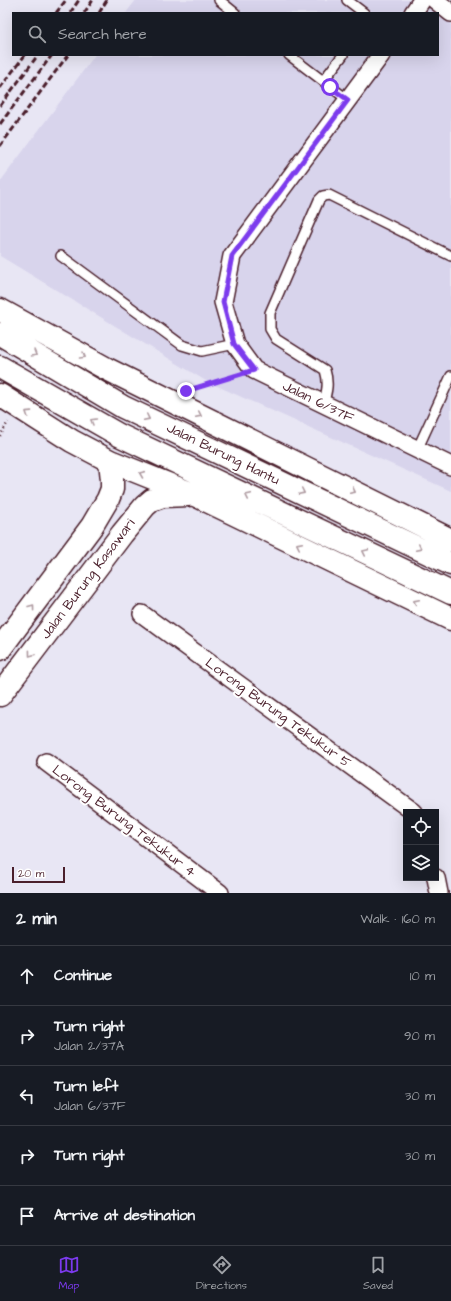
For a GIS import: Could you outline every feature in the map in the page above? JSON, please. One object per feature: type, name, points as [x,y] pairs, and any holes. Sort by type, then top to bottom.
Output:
[{"type":"main road","points":[[0,310],[107,369],[451,540]]},
{"type":"main road","name":"Jalan Burung Hantu","points":[[0,334],[123,407],[451,564]]},
{"type":"main road","name":"Jalan Burung Hantu","points":[[0,368],[119,435],[451,593]]},
{"type":"main road","points":[[0,395],[72,441],[110,461],[195,495],[451,619]]},
{"type":"main road","name":"Jalan Burung Kasawari","points":[[0,649],[92,526],[108,499],[112,489],[110,461]]},
{"type":"main road","name":"Jalan Burung Kasawari","points":[[0,695],[122,534],[145,506],[152,500],[163,496],[195,495]]},
{"type":"street","points":[[414,12],[422,0]]},
{"type":"street","points":[[435,0],[451,13]]},
{"type":"street","points":[[348,100],[380,56]]},
{"type":"street","name":"Jalan 6/37F","points":[[348,100],[232,256],[223,302],[234,344],[254,370],[451,466]]},
{"type":"street","name":"Lorong Burung Tekukur 5","points":[[142,614],[410,809]]},
{"type":"street","name":"Lorong Burung Tekukur 4","points":[[46,762],[220,893]]},
{"type":"street","points":[[437,881],[439,893]]},
{"type":"lane","points":[[219,0],[234,12]]},
{"type":"lane","points":[[347,0],[363,12]]},
{"type":"lane","points":[[290,56],[348,100]]},
{"type":"lane","points":[[323,81],[342,56]]},
{"type":"lane","points":[[323,404],[328,379],[325,370],[276,339],[270,329],[270,313],[319,200],[323,196],[329,195],[451,256]]},
{"type":"lane","points":[[61,256],[182,345],[202,351],[234,344]]},
{"type":"lane","points":[[417,450],[451,376]]},
{"type":"path","points":[[186,391],[254,370]]},
{"type":"path","points":[[0,436],[10,419]]},
{"type":"shaded area","points":[[136,0],[451,0],[451,491],[206,381],[0,256],[0,182],[94,56],[439,56],[439,12],[127,12]]},
{"type":"railway","points":[[57,12],[66,0]]},
{"type":"railway","points":[[71,12],[79,0]]},
{"type":"railway","points":[[85,12],[93,0]]},
{"type":"railway","points":[[100,12],[107,0]]},
{"type":"railway","points":[[0,88],[24,56]]},
{"type":"railway","points":[[0,106],[37,56]]},
{"type":"railway","points":[[0,124],[51,56]]},
{"type":"railway","points":[[0,146],[67,56]]},
{"type":"route","points":[[186,391],[254,370],[234,344],[223,302],[232,256],[348,100],[330,87]]}]
